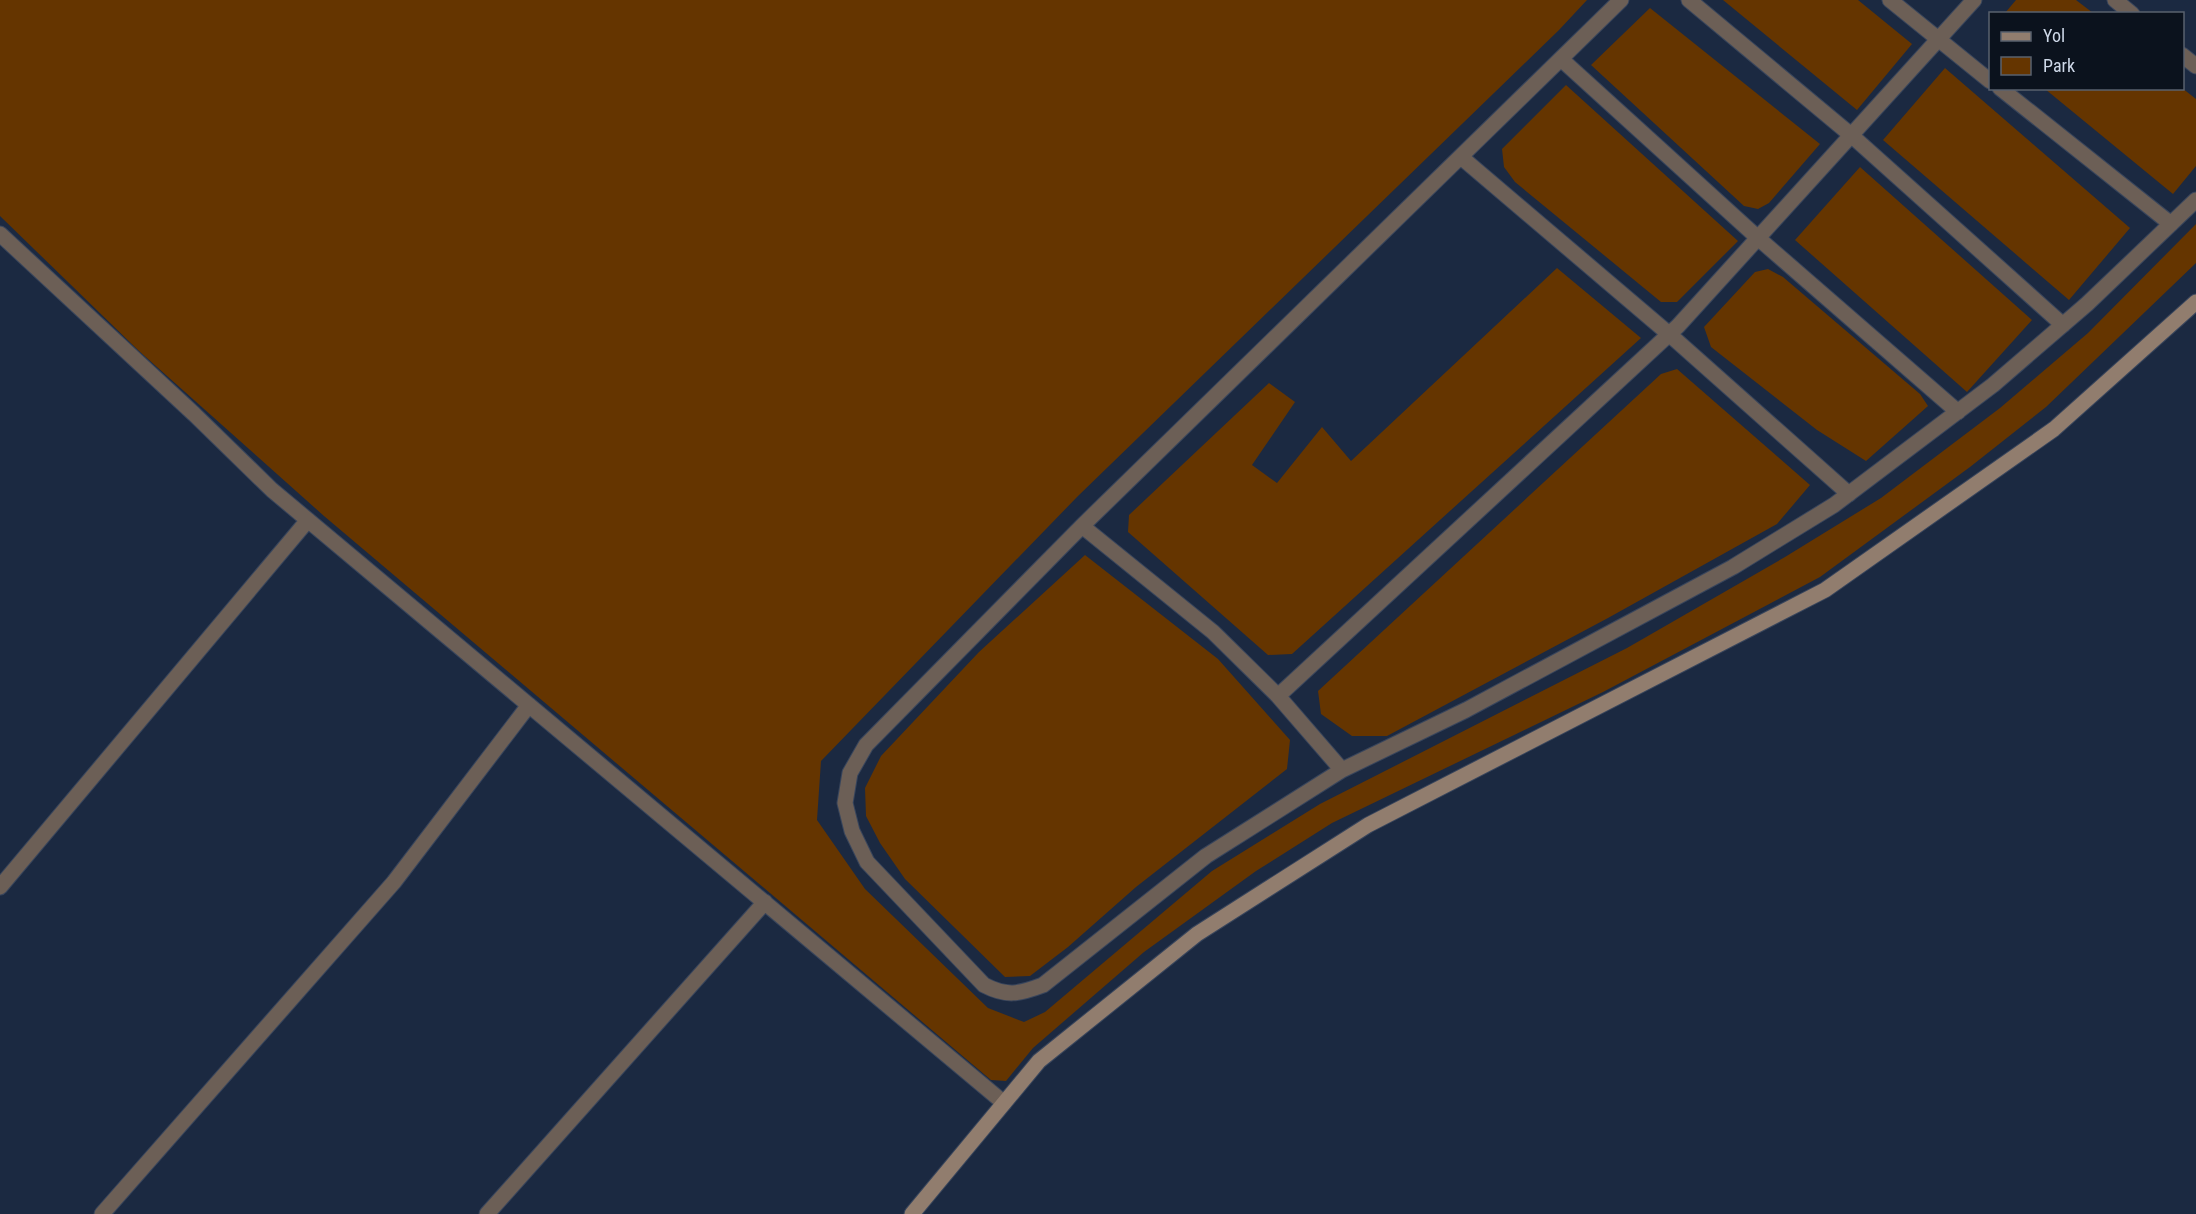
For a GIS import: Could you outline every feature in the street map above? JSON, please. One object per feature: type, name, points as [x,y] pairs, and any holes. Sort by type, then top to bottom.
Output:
[{"type":"street","points":[[1621,0],[1082,526],[866,745],[850,773],[845,802],[852,831],[867,862],[984,984],[1000,993],[1021,993],[1043,986],[1206,856],[1342,770],[1466,710],[1733,567],[1849,494],[1993,385],[2063,325],[2196,200]]},
{"type":"street","points":[[1689,0],[1851,135],[2063,325]]},
{"type":"street","points":[[1890,0],[1989,80]]},
{"type":"street","points":[[1278,696],[1669,334],[1974,0]]},
{"type":"street","points":[[2115,0],[2130,12]]},
{"type":"street","points":[[2184,57],[2196,66]]},
{"type":"street","points":[[1561,59],[1758,238],[1958,412]]},
{"type":"street","points":[[2002,90],[2170,224]]},
{"type":"street","points":[[1461,157],[1669,334],[1849,494]]},
{"type":"street","points":[[0,234],[194,414],[272,490],[1004,1103]]},
{"type":"street","points":[[912,1214],[1039,1061],[1197,934],[1368,825],[1825,590],[2054,429],[2196,302]]},
{"type":"street","points":[[0,887],[308,520]]},
{"type":"street","points":[[1082,526],[1213,632],[1278,696],[1342,770]]},
{"type":"street","points":[[102,1214],[394,882],[529,705]]},
{"type":"street","points":[[487,1214],[765,902]]},
{"type":"green space","points":[[0,0],[1587,0],[1559,30],[1078,496],[821,761],[817,820],[865,889],[988,1008],[1024,1022],[1045,1012],[1212,871],[1320,804],[1627,648],[1785,557],[1881,498],[2000,408],[2088,333],[2196,224],[2196,263],[2046,407],[1970,467],[1820,577],[1603,692],[1332,823],[1256,871],[1144,952],[1033,1048],[1006,1081],[991,1080],[324,516],[139,351],[0,216]]},
{"type":"green space","points":[[1723,0],[1858,0],[1912,44],[1857,110]]},
{"type":"green space","points":[[2016,0],[2076,0],[2092,12],[2006,12]]},
{"type":"green space","points":[[1650,8],[1820,144],[1769,203],[1758,209],[1744,206],[1591,65]]},
{"type":"green space","points":[[1945,68],[2130,228],[2069,300],[1883,140]]},
{"type":"green space","points":[[1566,85],[1738,241],[1677,302],[1661,302],[1515,182],[1504,167],[1502,149]]},
{"type":"green space","points":[[2046,90],[2184,90],[2196,99],[2196,166],[2173,194]]},
{"type":"green space","points":[[1860,167],[2032,320],[1967,392],[1795,240]]},
{"type":"green space","points":[[1557,268],[1641,338],[1292,654],[1268,655],[1128,532],[1129,515],[1269,383],[1295,402],[1252,465],[1277,483],[1322,427],[1351,461]]},
{"type":"green space","points":[[1768,269],[1783,277],[1920,394],[1928,406],[1866,461],[1817,430],[1711,347],[1704,327],[1755,272]]},
{"type":"green space","points":[[1677,369],[1810,485],[1777,524],[1608,618],[1387,736],[1352,736],[1321,714],[1318,691],[1661,374]]},
{"type":"green space","points":[[1085,555],[1218,659],[1290,740],[1287,769],[1136,887],[1068,947],[1030,976],[1005,977],[905,879],[880,843],[866,816],[865,788],[881,756],[979,652]]}]
